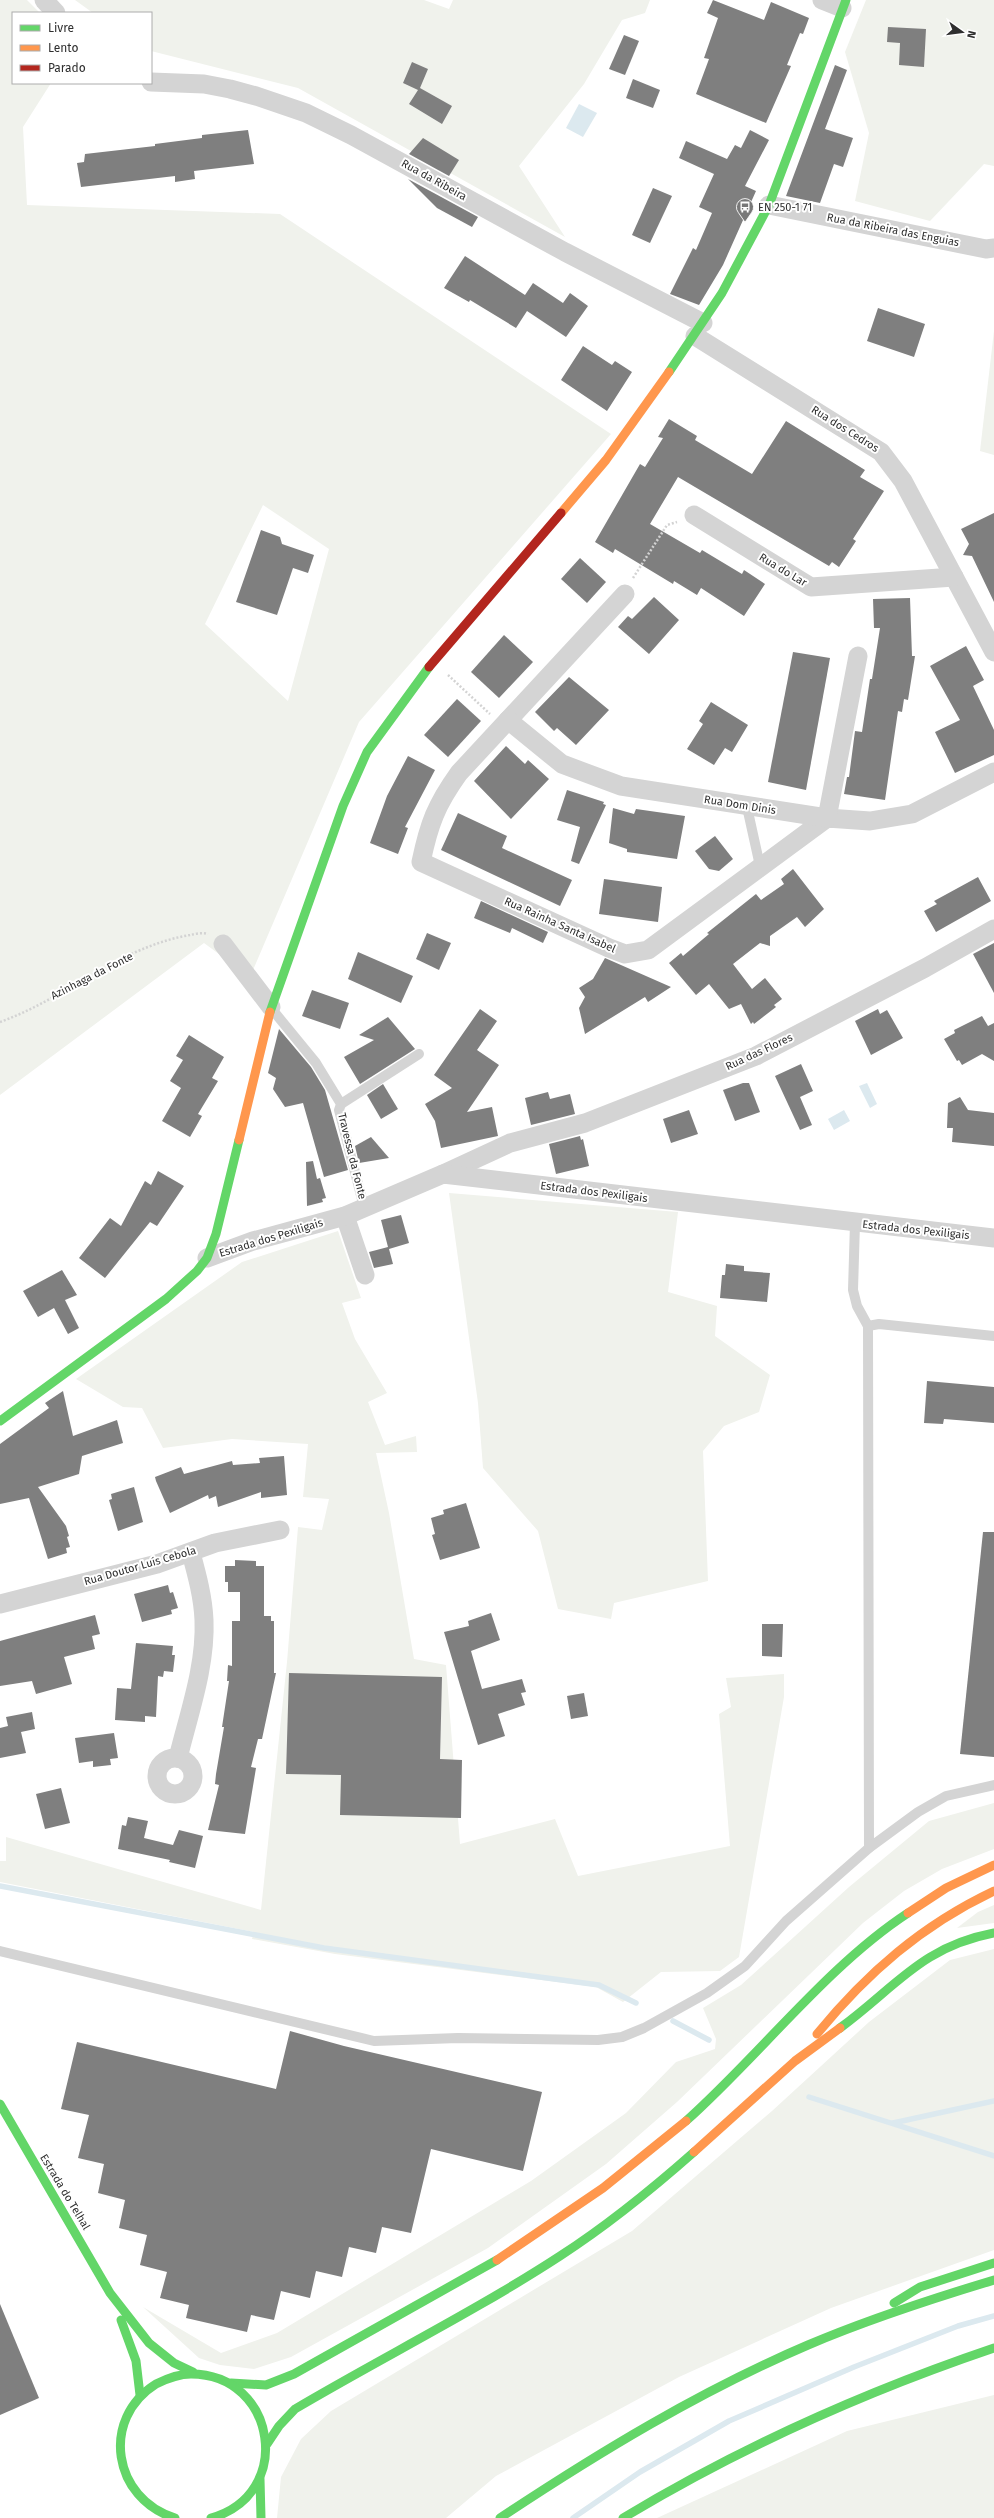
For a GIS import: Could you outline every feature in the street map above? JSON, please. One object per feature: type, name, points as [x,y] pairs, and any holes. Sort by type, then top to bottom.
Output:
[{"type":"main road","points":[[0,1421],[166,1299],[197,1271],[207,1258],[216,1234],[271,1007],[343,806],[367,752],[433,662],[606,460],[699,329],[722,293],[769,205],[844,4]]},
{"type":"main road","points":[[231,2383],[266,2385],[294,2374],[478,2272],[572,2212],[636,2163],[701,2108],[841,1970],[901,1916],[966,1876],[994,1865]]},
{"type":"main road","points":[[796,2060],[847,1997],[906,1942],[968,1902],[994,1891]]},
{"type":"main road","points":[[267,2444],[279,2426],[296,2409],[511,2288],[598,2230],[662,2182],[796,2060],[858,2013],[916,1964],[952,1945],[994,1933]]},
{"type":"main road","name":"Estrada do Telhal","points":[[0,2104],[110,2293]]},
{"type":"main road","points":[[851,2329],[920,2287],[994,2263]]},
{"type":"main road","points":[[500,2518],[645,2427],[782,2357],[851,2329],[927,2301],[994,2280]]},
{"type":"main road","points":[[110,2293],[149,2343],[174,2363],[193,2372],[213,2375],[231,2383],[250,2399],[259,2414],[267,2444],[266,2462],[260,2479],[249,2495],[234,2508],[211,2518]]},
{"type":"main road","points":[[110,2293],[136,2361],[140,2395]]},
{"type":"main road","points":[[623,2518],[725,2459],[796,2424],[869,2392],[994,2348]]},
{"type":"main road","points":[[175,2518],[150,2507],[133,2489],[122,2466],[120,2441],[126,2416],[140,2395],[156,2383],[174,2375],[193,2372]]},
{"type":"main road","points":[[260,2479],[261,2518]]},
{"type":"street","points":[[44,0],[55,12]]},
{"type":"street","points":[[822,0],[844,4]]},
{"type":"street","name":"Rua da Ribeira","points":[[152,82],[174,85],[204,84],[230,89],[306,113],[351,135],[565,252],[699,329]]},
{"type":"street","name":"Rua da Ribeira das Enguias","points":[[769,205],[986,249],[994,248]]},
{"type":"street","name":"Rua dos Cedros","points":[[699,329],[881,452],[903,481],[994,652]]},
{"type":"street","name":"Rua do Lar","points":[[694,516],[811,587],[954,578]]},
{"type":"street","name":"Rua Rainha Santa Isabel","points":[[625,594],[458,773],[440,800],[428,828],[421,862],[625,954],[648,950],[827,818]]},
{"type":"street","points":[[858,656],[827,818],[870,821],[912,814],[994,772]]},
{"type":"street","name":"Rua Dom Dinis","points":[[505,723],[562,764],[621,786],[747,807],[827,818]]},
{"type":"street","name":"Rua das Flores","points":[[443,1174],[510,1143],[584,1123],[756,1056],[925,968],[994,929]]},
{"type":"street","points":[[223,944],[271,1007]]},
{"type":"street","name":"Estrada dos Pexiligais","points":[[207,1258],[253,1241],[345,1216],[443,1174],[994,1238]]},
{"type":"street","points":[[345,1216],[365,1275]]},
{"type":"street","name":"Rua Doutor Luís Cebola","points":[[0,1604],[191,1553],[215,1543],[280,1530]]},
{"type":"street","points":[[178,1758],[203,1651],[204,1620],[200,1588],[191,1553]]},
{"type":"lane","points":[[747,807],[760,866]]},
{"type":"lane","name":"Travessa da Fonte","points":[[271,1007],[316,1063],[341,1104],[339,1110],[364,1207]]},
{"type":"lane","points":[[341,1104],[419,1054]]},
{"type":"lane","points":[[856,1223],[853,1290],[857,1306],[868,1326],[869,1848]]},
{"type":"lane","points":[[868,1326],[879,1324],[994,1336]]},
{"type":"lane","points":[[0,1951],[374,2041],[458,2038],[598,2040],[622,2037],[644,2028],[707,1994],[746,1966],[786,1921],[869,1848],[918,1812],[946,1796],[994,1785]]},
{"type":"path","points":[[625,594],[630,581],[668,525],[694,516]]},
{"type":"path","points":[[433,662],[505,723]]},
{"type":"path","name":"Azinhaga da Fonte","points":[[0,1022],[22,1014],[116,961],[175,938],[206,933],[223,944]]},
{"type":"shaded area","points":[[0,0],[27,0],[39,12],[12,12],[12,84],[50,84],[23,127],[27,205],[280,214],[611,434],[359,722],[250,977],[204,943],[0,1095]],"holes":[[[263,505],[329,549],[288,701],[205,624]]]},
{"type":"shaded area","points":[[75,0],[424,0],[449,9],[453,0],[650,0],[645,13],[622,20],[584,84],[519,166],[565,237],[298,88],[152,51],[152,12],[92,12]]},
{"type":"shaded area","points":[[866,0],[994,0],[994,166],[984,164],[930,221],[855,201],[869,133],[845,52]]},
{"type":"shaded area","points":[[579,104],[597,113],[583,137],[566,128]]},
{"type":"shaded area","points":[[994,331],[994,455],[980,451]]},
{"type":"shaded area","points":[[867,1083],[877,1104],[870,1108],[859,1086]]},
{"type":"shaded area","points":[[844,1110],[850,1121],[834,1130],[828,1119]]},
{"type":"shaded area","points":[[449,1193],[678,1212],[668,1292],[717,1306],[715,1336],[770,1375],[759,1412],[724,1426],[703,1451],[708,1581],[614,1603],[611,1619],[558,1609],[538,1531],[483,1468],[478,1403]]},
{"type":"shaded area","points":[[338,1231],[361,1298],[342,1303],[355,1339],[387,1393],[368,1402],[385,1445],[416,1436],[417,1452],[376,1453],[389,1513],[414,1659],[446,1665],[460,1844],[555,1819],[578,1876],[730,1846],[719,1714],[731,1707],[726,1678],[784,1674],[784,1697],[739,1957],[720,1971],[661,1972],[623,2002],[596,1987],[335,1954],[252,1939],[254,1932],[0,1882],[0,1861],[6,1861],[6,1837],[261,1910],[287,1662],[298,1527],[322,1530],[329,1499],[303,1497],[308,1444],[232,1439],[163,1448],[142,1408],[123,1407],[76,1379],[242,1262]]},
{"type":"shaded area","points":[[994,1803],[994,1849],[942,1869],[904,1891],[863,1923],[677,2102],[606,2164],[488,2248],[291,2357],[254,2369],[220,2365],[199,2358],[143,2307],[221,2353],[277,2333],[531,2181],[626,2113],[676,2062],[715,2049],[716,2039],[703,2008],[741,1985],[849,1887],[929,1821]]},
{"type":"shaded area","points":[[994,1905],[994,1923],[957,1928],[978,1912]]},
{"type":"shaded area","points":[[994,1949],[994,2250],[831,2308],[679,2377],[496,2476],[446,2518],[277,2518],[281,2477],[301,2439],[331,2411],[632,2231],[772,2111],[869,2022],[950,1960]]},
{"type":"shaded area","points":[[994,2395],[994,2518],[657,2518],[847,2431]]},
{"type":"building","points":[[713,0],[764,20],[771,2],[809,18],[803,34],[800,33],[787,65],[791,66],[766,123],[696,94],[709,59],[704,58],[718,18],[707,13]]},
{"type":"building","points":[[888,27],[926,29],[924,67],[899,65],[900,43],[887,42]]},
{"type":"building","points":[[624,35],[639,41],[625,75],[609,69]]},
{"type":"building","points":[[412,62],[428,69],[420,88],[452,106],[442,124],[409,104],[418,90],[403,83]]},
{"type":"building","points":[[835,65],[847,70],[825,129],[853,138],[843,167],[834,164],[820,203],[786,196]]},
{"type":"building","points":[[633,79],[660,90],[653,108],[626,98]]},
{"type":"building","points":[[248,130],[254,164],[194,171],[195,179],[175,182],[175,176],[81,187],[77,163],[84,162],[85,154],[155,146],[155,144],[202,138],[202,135]]},
{"type":"building","points":[[750,130],[769,140],[745,186],[756,191],[723,265],[699,305],[670,294],[693,248],[696,250],[712,213],[699,207],[714,174],[679,158],[686,141],[727,159],[735,145],[741,148]]},
{"type":"building","points":[[423,138],[459,160],[449,176],[409,154]]},
{"type":"building","points":[[408,179],[478,217],[472,227],[437,208]]},
{"type":"building","points":[[653,188],[672,196],[650,243],[632,235]]},
{"type":"building","points":[[465,256],[525,295],[533,283],[563,303],[570,293],[588,306],[566,337],[527,311],[516,328],[470,300],[469,302],[444,288]]},
{"type":"building","points":[[878,308],[925,324],[914,357],[867,341]]},
{"type":"building","points":[[583,346],[612,365],[615,361],[632,372],[607,411],[561,380]]},
{"type":"building","points":[[669,419],[697,436],[695,440],[752,474],[786,421],[865,470],[860,477],[884,491],[853,539],[856,541],[839,567],[832,562],[829,566],[678,477],[650,524],[700,553],[702,550],[742,574],[744,570],[765,584],[744,616],[701,588],[697,595],[674,581],[673,584],[615,549],[613,553],[595,542],[640,464],[645,467],[663,438],[658,437]]},
{"type":"building","points":[[994,513],[994,602],[972,556],[963,555],[969,544],[961,529]]},
{"type":"building","points":[[261,530],[280,537],[282,544],[314,555],[308,573],[293,568],[277,615],[236,602]]},
{"type":"building","points":[[580,558],[606,582],[587,603],[561,579]]},
{"type":"building","points":[[654,597],[679,620],[649,654],[618,627],[628,616],[632,619]]},
{"type":"building","points":[[910,598],[912,656],[915,656],[908,700],[904,699],[902,712],[898,711],[885,800],[844,794],[847,777],[849,777],[855,731],[862,732],[880,628],[874,628],[873,599]]},
{"type":"building","points":[[504,635],[533,662],[499,698],[471,672]]},
{"type":"building","points":[[966,646],[984,680],[973,686],[994,730],[994,755],[955,773],[935,732],[960,720],[930,666]]},
{"type":"building","points":[[793,652],[830,658],[806,790],[768,782]]},
{"type":"building","points":[[569,677],[609,710],[576,745],[557,728],[554,731],[535,712]]},
{"type":"building","points":[[457,699],[481,721],[448,757],[424,735]]},
{"type":"building","points":[[711,702],[748,725],[732,752],[725,748],[714,765],[687,749],[703,724],[699,721]]},
{"type":"building","points":[[506,746],[525,764],[528,760],[549,779],[511,819],[474,781]]},
{"type":"building","points":[[408,756],[435,770],[405,827],[408,828],[398,854],[370,843],[387,796]]},
{"type":"building","points":[[567,790],[604,802],[603,804],[606,805],[579,864],[571,861],[580,827],[557,820]]},
{"type":"building","points":[[613,808],[634,814],[636,809],[685,816],[677,859],[627,852],[627,849],[609,843]]},
{"type":"building","points":[[458,813],[507,836],[502,848],[572,880],[560,906],[441,850]]},
{"type":"building","points":[[715,836],[733,859],[719,871],[709,869],[695,851]]},
{"type":"building","points":[[793,869],[824,909],[805,927],[797,917],[770,936],[770,946],[760,943],[733,964],[752,989],[765,978],[782,999],[774,1005],[776,1007],[754,1024],[753,1022],[751,1024],[741,1004],[729,1009],[709,984],[696,995],[669,963],[681,953],[683,956],[709,934],[707,933],[756,894],[761,900],[784,884],[781,879]]},
{"type":"building","points":[[978,877],[991,901],[936,932],[924,911],[937,904],[934,901]]},
{"type":"building","points":[[604,879],[662,887],[658,922],[599,914]]},
{"type":"building","points":[[481,901],[548,932],[543,943],[512,928],[510,933],[474,918]]},
{"type":"building","points":[[427,933],[451,943],[439,970],[416,959]]},
{"type":"building","points":[[994,943],[994,993],[973,954]]},
{"type":"building","points":[[358,952],[413,976],[401,1003],[348,979]]},
{"type":"building","points":[[605,958],[671,987],[648,1002],[645,997],[585,1034],[579,1008],[585,997],[579,988],[593,979]]},
{"type":"building","points":[[312,990],[349,1003],[340,1029],[302,1016]]},
{"type":"building","points":[[480,1009],[497,1021],[477,1050],[499,1065],[467,1112],[492,1107],[498,1136],[441,1148],[435,1121],[425,1104],[452,1088],[434,1075]]},
{"type":"building","points":[[878,1009],[880,1014],[887,1010],[903,1038],[871,1055],[855,1021]]},
{"type":"building","points":[[982,1016],[988,1026],[994,1023],[994,1061],[982,1054],[962,1065],[959,1060],[957,1061],[944,1039],[955,1033],[954,1030]]},
{"type":"building","points":[[388,1017],[415,1049],[360,1084],[344,1057],[374,1040],[359,1035]]},
{"type":"building","points":[[279,1029],[311,1067],[325,1090],[348,1170],[324,1177],[303,1103],[285,1107],[273,1089],[276,1078],[268,1073]]},
{"type":"building","points":[[189,1035],[224,1057],[212,1078],[218,1081],[198,1114],[202,1116],[190,1137],[162,1121],[181,1088],[170,1081],[183,1060],[176,1056]]},
{"type":"building","points":[[801,1064],[813,1091],[800,1097],[812,1125],[800,1130],[775,1076]]},
{"type":"building","points":[[743,1083],[749,1083],[760,1112],[735,1121],[723,1090]]},
{"type":"building","points":[[383,1084],[398,1109],[381,1119],[367,1095]]},
{"type":"building","points":[[548,1092],[550,1099],[570,1094],[575,1114],[531,1125],[525,1098]]},
{"type":"building","points":[[960,1097],[968,1110],[994,1113],[994,1146],[952,1142],[953,1128],[947,1128],[948,1103]]},
{"type":"building","points":[[689,1110],[698,1134],[671,1143],[663,1119]]},
{"type":"building","points":[[580,1136],[581,1140],[583,1139],[589,1166],[556,1174],[549,1144]]},
{"type":"building","points":[[371,1137],[389,1158],[359,1163],[355,1146]]},
{"type":"building","points":[[313,1161],[317,1179],[320,1178],[326,1198],[322,1199],[323,1202],[307,1206],[306,1162]]},
{"type":"building","points":[[158,1171],[184,1186],[157,1226],[150,1222],[105,1278],[79,1258],[110,1218],[121,1226],[145,1181],[151,1185]]},
{"type":"building","points":[[401,1215],[409,1243],[389,1249],[393,1264],[374,1268],[369,1252],[388,1247],[381,1220]]},
{"type":"building","points":[[726,1264],[744,1266],[744,1271],[770,1273],[767,1302],[720,1298],[722,1275],[725,1275]]},
{"type":"building","points":[[62,1270],[77,1295],[65,1300],[79,1328],[68,1334],[54,1308],[38,1317],[23,1291]]},
{"type":"building","points":[[927,1381],[994,1387],[994,1423],[944,1419],[943,1424],[924,1423]]},
{"type":"building","points":[[63,1391],[73,1436],[117,1420],[123,1443],[82,1456],[79,1474],[38,1487],[66,1526],[69,1536],[67,1537],[70,1547],[66,1548],[67,1553],[48,1559],[29,1498],[0,1504],[0,1444],[49,1408],[45,1403]]},
{"type":"building","points":[[284,1456],[287,1495],[261,1498],[261,1492],[218,1507],[216,1496],[209,1499],[208,1495],[170,1513],[155,1477],[181,1467],[184,1474],[232,1461],[233,1465],[260,1463],[259,1458]]},
{"type":"building","points":[[134,1487],[143,1522],[118,1531],[109,1500],[112,1499],[111,1494]]},
{"type":"building","points":[[466,1503],[480,1548],[440,1560],[432,1535],[435,1534],[431,1518],[444,1514],[443,1510]]},
{"type":"building","points":[[983,1532],[994,1532],[994,1757],[960,1754]]},
{"type":"building","points":[[235,1560],[256,1561],[256,1566],[264,1566],[264,1616],[271,1616],[271,1621],[274,1621],[274,1673],[276,1673],[262,1739],[258,1739],[251,1767],[256,1768],[245,1834],[208,1830],[219,1785],[215,1784],[224,1727],[222,1727],[229,1681],[227,1681],[228,1665],[232,1666],[232,1621],[240,1621],[240,1592],[228,1592],[228,1582],[225,1582],[225,1566],[235,1566]]},
{"type":"building","points":[[168,1585],[170,1593],[173,1592],[178,1608],[171,1610],[172,1614],[142,1622],[134,1594]]},
{"type":"building","points":[[491,1613],[500,1640],[471,1651],[482,1689],[522,1679],[526,1692],[521,1693],[525,1705],[498,1714],[505,1736],[478,1745],[444,1632],[469,1626],[468,1621]]},
{"type":"building","points":[[95,1615],[100,1634],[92,1636],[95,1649],[64,1657],[72,1684],[36,1694],[32,1681],[0,1686],[0,1641]]},
{"type":"building","points":[[762,1624],[783,1624],[782,1657],[762,1656]]},
{"type":"building","points":[[136,1643],[173,1646],[172,1655],[175,1655],[173,1672],[164,1671],[163,1677],[158,1676],[156,1717],[145,1716],[145,1722],[115,1720],[117,1688],[131,1689]]},
{"type":"building","points":[[289,1673],[442,1677],[440,1759],[462,1760],[461,1818],[340,1815],[341,1775],[286,1774]]},
{"type":"building","points":[[584,1693],[588,1716],[571,1719],[567,1696]]},
{"type":"building","points":[[32,1712],[35,1729],[21,1732],[26,1753],[0,1758],[0,1728],[8,1726],[6,1717]]},
{"type":"building","points":[[114,1733],[118,1758],[110,1759],[111,1765],[93,1767],[93,1761],[79,1763],[75,1738]]},
{"type":"building","points":[[61,1788],[70,1823],[45,1829],[36,1794]]},
{"type":"building","points":[[128,1817],[148,1821],[144,1838],[173,1845],[179,1830],[203,1836],[195,1868],[169,1862],[170,1860],[118,1849],[122,1825],[126,1826]]},
{"type":"building","points":[[290,2031],[344,2046],[542,2092],[523,2171],[431,2149],[411,2233],[382,2227],[376,2253],[349,2247],[342,2277],[316,2271],[310,2298],[281,2291],[274,2320],[251,2315],[247,2332],[186,2318],[189,2305],[160,2298],[167,2272],[140,2265],[147,2235],[119,2228],[125,2200],[98,2193],[104,2164],[78,2158],[89,2115],[61,2109],[77,2042],[276,2089]]},
{"type":"building","points":[[0,2304],[39,2398],[0,2415]]},
{"type":"waterway","points":[[0,1886],[324,1948],[599,1985],[636,2003]]},
{"type":"waterway","points":[[673,2021],[709,2040]]},
{"type":"waterway","points":[[809,2097],[994,2156]]},
{"type":"waterway","points":[[893,2123],[994,2101]]},
{"type":"waterway","points":[[573,2518],[640,2472],[729,2421],[854,2367],[958,2326],[994,2316]]},
{"type":"traffic: fast","points":[[669,372],[722,293],[769,205],[846,0]]},
{"type":"traffic: fast","points":[[270,1012],[343,806],[367,752],[429,667]]},
{"type":"traffic: fast","points":[[0,1421],[166,1299],[197,1271],[207,1258],[216,1234],[239,1140]]},
{"type":"traffic: fast","points":[[686,2121],[740,2069],[821,1985],[878,1934],[908,1913]]},
{"type":"traffic: fast","points":[[840,2028],[928,1958],[969,1939],[994,1933]]},
{"type":"traffic: fast","points":[[0,2104],[110,2293],[149,2343],[174,2363],[193,2372]]},
{"type":"traffic: fast","points":[[267,2444],[279,2426],[295,2409],[528,2277],[629,2207],[694,2152]]},
{"type":"traffic: fast","points":[[231,2383],[266,2385],[294,2374],[497,2260]]},
{"type":"traffic: fast","points":[[894,2303],[920,2287],[994,2263]]},
{"type":"traffic: fast","points":[[500,2518],[574,2470],[650,2424],[728,2382],[808,2345],[877,2318],[994,2280]]},
{"type":"traffic: fast","points":[[121,2320],[136,2361],[140,2395]]},
{"type":"traffic: fast","points":[[623,2518],[712,2468],[804,2423],[898,2383],[994,2348]]},
{"type":"traffic: fast","points":[[175,2518],[154,2508],[138,2494],[127,2476],[121,2457],[121,2437],[127,2417],[138,2399],[156,2384],[186,2374],[220,2379],[242,2393],[257,2413],[265,2437],[264,2462],[255,2486],[238,2505],[211,2518]]},
{"type":"traffic: fast","points":[[260,2479],[261,2518]]},
{"type":"traffic: slow","points":[[561,513],[606,460],[669,372]]},
{"type":"traffic: slow","points":[[239,1140],[270,1012]]},
{"type":"traffic: slow","points":[[908,1913],[946,1888],[994,1865]]},
{"type":"traffic: slow","points":[[817,2034],[856,1991],[897,1952],[943,1919],[994,1891]]},
{"type":"traffic: slow","points":[[694,2152],[795,2061],[840,2028]]},
{"type":"traffic: slow","points":[[497,2260],[603,2188],[686,2121]]},
{"type":"traffic: jam","points":[[429,667],[561,513]]},
{"type":"place","name":"EN 250-1 71","points":[[745,222]]}]
